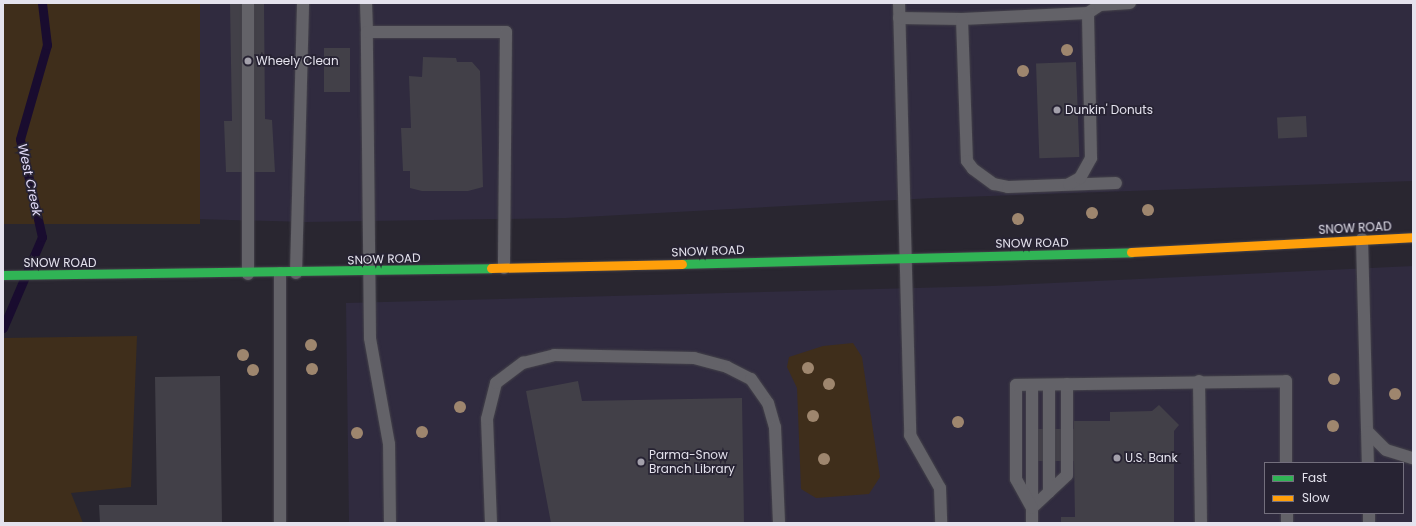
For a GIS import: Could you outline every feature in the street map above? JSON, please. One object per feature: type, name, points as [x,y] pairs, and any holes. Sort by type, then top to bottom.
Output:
[{"type":"main road","name":"SNOW ROAD","points":[[3,275],[296,274],[1096,253],[1413,237]]},
{"type":"lane","points":[[248,3],[248,274]]},
{"type":"lane","points":[[296,274],[303,3]]},
{"type":"lane","points":[[366,3],[368,272],[370,338],[389,444],[390,523]]},
{"type":"lane","points":[[899,3],[908,258],[910,436],[940,488],[941,523]]},
{"type":"lane","points":[[899,18],[962,19],[1088,13],[1100,5],[1130,3]]},
{"type":"lane","points":[[1068,184],[1080,178],[1091,158],[1088,13]]},
{"type":"lane","points":[[962,19],[966,161],[982,177],[994,184],[1008,187],[1116,183]]},
{"type":"lane","points":[[367,32],[506,32],[504,268]]},
{"type":"lane","points":[[1362,239],[1368,462]]},
{"type":"lane","points":[[280,274],[280,523]]},
{"type":"lane","points":[[491,523],[487,419],[496,383],[523,363],[554,355],[694,358],[727,367],[751,379],[768,403],[775,427],[779,523]]},
{"type":"lane","points":[[1199,381],[1201,523]]},
{"type":"lane","points":[[1032,523],[1032,508],[1016,479],[1016,385],[1199,381],[1286,381],[1286,462]]},
{"type":"lane","points":[[1032,508],[1067,475],[1066,384]]},
{"type":"lane","points":[[1049,385],[1049,492]]},
{"type":"lane","points":[[1368,432],[1386,450],[1413,458]]},
{"type":"shaded area","points":[[3,3],[200,3],[200,224],[3,224]]},
{"type":"shaded area","points":[[137,3],[1413,3],[1413,181],[933,198],[565,218],[306,222],[160,218]]},
{"type":"shaded area","points":[[1413,266],[1413,523],[349,523],[346,303],[992,286]]},
{"type":"shaded area","points":[[137,336],[131,487],[71,493],[83,523],[3,523],[3,338]]},
{"type":"shaded area","points":[[853,343],[862,357],[880,477],[869,494],[816,498],[801,489],[797,388],[787,367],[789,357],[823,346]]},
{"type":"building","name":"Wheely Clean","points":[[230,3],[264,3],[265,119],[272,120],[275,172],[226,172],[224,121],[232,121]]},
{"type":"building","points":[[324,48],[350,48],[350,92],[324,92]]},
{"type":"building","points":[[423,57],[456,58],[457,62],[472,62],[480,71],[483,187],[468,191],[422,191],[410,188],[410,171],[403,171],[401,128],[411,128],[409,76],[422,77]]},
{"type":"building","name":"Dunkin' Donuts","points":[[1076,62],[1079,157],[1039,158],[1036,63]]},
{"type":"building","points":[[1306,116],[1307,137],[1278,138],[1277,118]]},
{"type":"building","points":[[220,376],[222,523],[100,523],[99,505],[157,505],[155,377]]},
{"type":"building","name":"Parma-Snow Branch Library","points":[[578,381],[582,401],[742,398],[744,523],[551,523],[526,391]]},
{"type":"building","points":[[1159,405],[1179,425],[1174,431],[1174,523],[1061,523],[1061,517],[1075,517],[1074,461],[1034,461],[1033,429],[1074,429],[1074,421],[1110,421],[1110,412],[1152,411]]},
{"type":"waterway","name":"West Creek","points":[[3,328],[42,237],[20,139],[47,45],[42,3]]},
{"type":"traffic: fast","points":[[682,264],[1131,252]]},
{"type":"traffic: fast","points":[[3,275],[491,268]]},
{"type":"traffic: slow","points":[[1131,252],[1413,237]]},
{"type":"traffic: slow","points":[[491,268],[682,264]]},
{"type":"place","name":"Wheely Clean","points":[[248,61]]},
{"type":"place","name":"Dunkin' Donuts","points":[[1057,110]]},
{"type":"place","name":"U.S. Bank","points":[[1117,458]]},
{"type":"place","name":"Parma-Snow Branch Library","points":[[641,462]]}]
